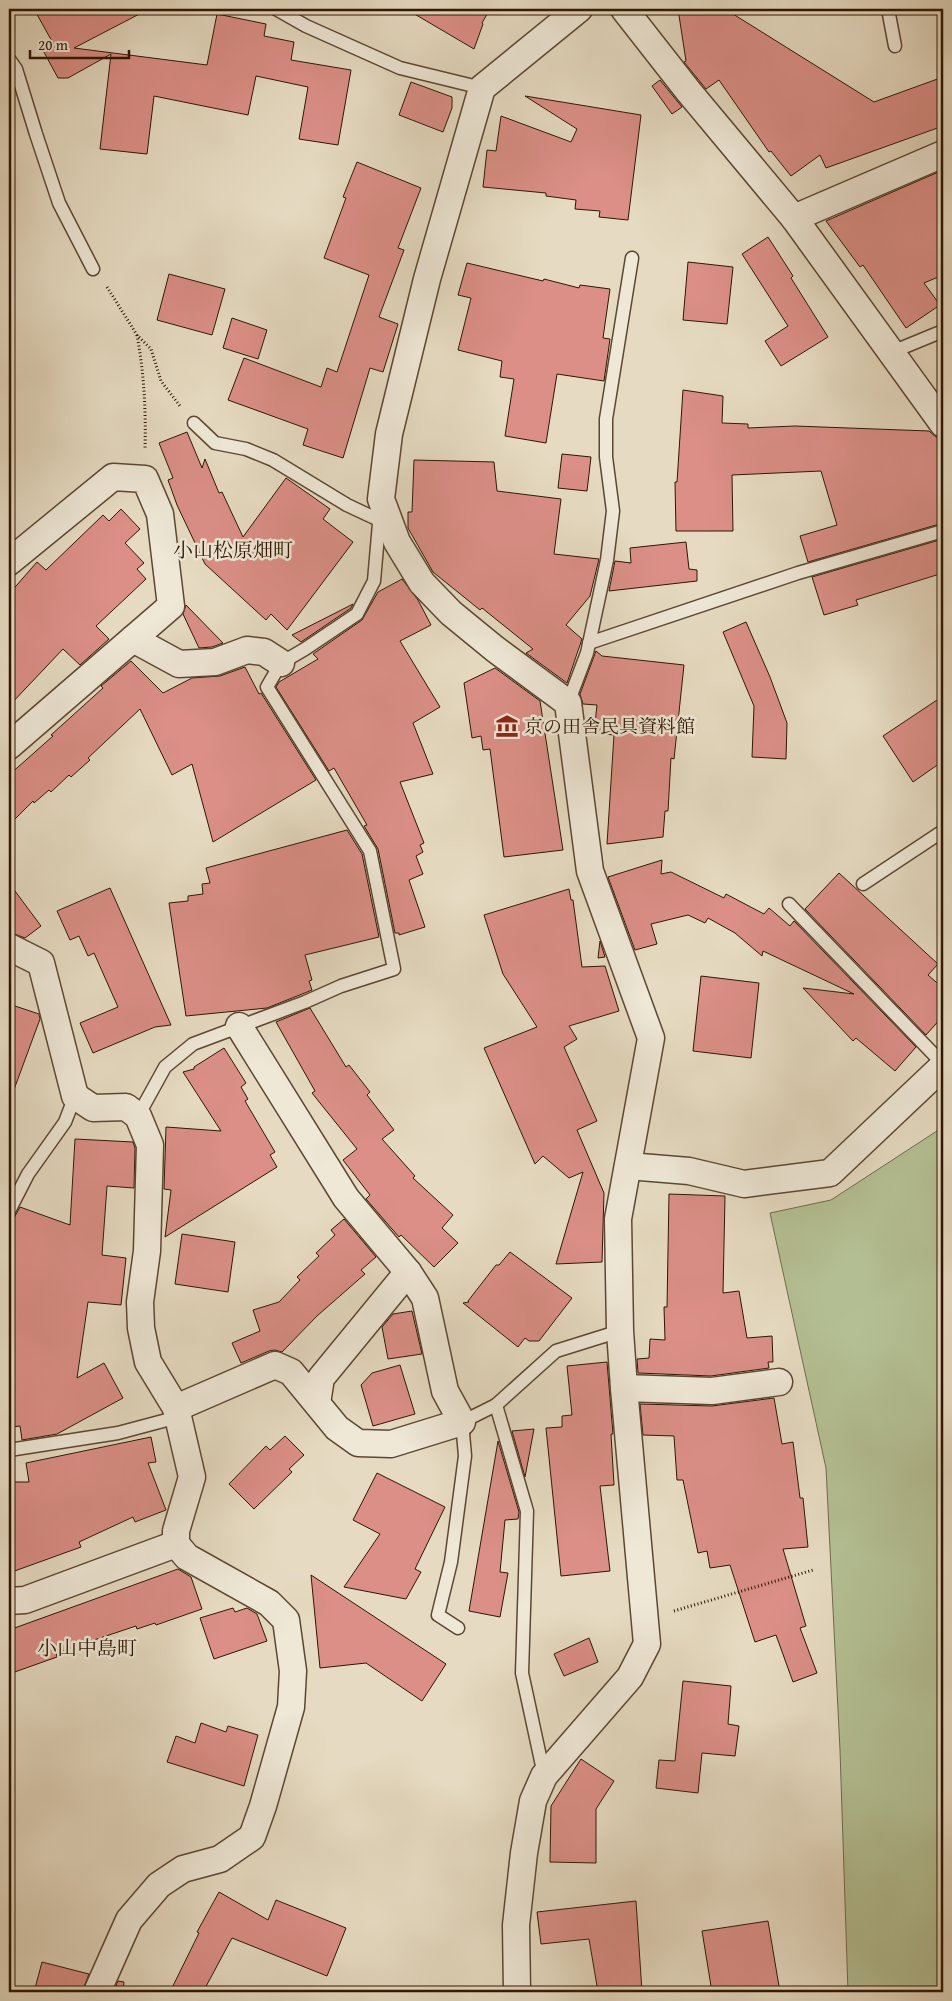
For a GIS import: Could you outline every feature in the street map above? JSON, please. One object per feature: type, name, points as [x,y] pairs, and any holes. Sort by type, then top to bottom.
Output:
[{"type":"street","points":[[517,1992],[516,1924],[524,1853],[533,1801],[544,1776],[630,1677],[647,1644],[620,1331],[618,1219],[651,1038],[590,871],[568,703],[487,643],[451,613],[422,583],[397,542],[380,509],[388,434],[427,279],[482,88],[579,9]]},
{"type":"street","points":[[624,9],[688,92],[794,218],[943,424]]},
{"type":"street","points":[[794,218],[943,154]]},
{"type":"street","points":[[9,562],[113,477],[145,479],[160,514],[171,606],[9,746]]},
{"type":"street","points":[[133,639],[180,664],[215,662],[246,650],[264,652],[281,663]]},
{"type":"street","points":[[9,948],[41,963],[75,1096],[93,1108],[126,1107],[138,1116],[150,1145],[147,1251],[140,1302],[141,1328],[148,1362],[177,1412],[192,1477],[176,1531],[176,1544],[187,1557],[269,1603],[286,1620],[294,1671],[291,1707],[263,1806],[252,1837],[220,1859],[183,1869],[159,1885],[129,1920],[98,1992]]},
{"type":"street","points":[[177,1412],[275,1366],[291,1372],[337,1428],[358,1443],[391,1444],[462,1422],[445,1390],[425,1298],[408,1272],[346,1198],[239,1026]]},
{"type":"street","points":[[628,1166],[689,1171],[744,1184],[830,1173],[943,1065]]},
{"type":"street","points":[[317,1403],[320,1378],[408,1272]]},
{"type":"street","points":[[624,1388],[712,1392],[779,1382]]},
{"type":"street","points":[[9,1601],[25,1600],[176,1544]]},
{"type":"lane","points":[[276,9],[306,26],[400,68],[482,88]]},
{"type":"lane","points":[[888,9],[895,46]]},
{"type":"lane","points":[[9,59],[16,69],[60,204],[93,269]]},
{"type":"lane","points":[[568,703],[587,653],[607,560],[613,511],[606,457],[606,419],[632,258]]},
{"type":"lane","points":[[892,352],[943,331]]},
{"type":"lane","points":[[138,1116],[165,1067],[193,1044],[306,1002],[341,986],[394,969],[370,852],[267,688],[281,663],[357,614],[374,582],[380,509],[347,504],[273,460],[246,449],[216,443],[194,423]]},
{"type":"lane","points":[[589,643],[798,573],[943,531]]},
{"type":"lane","points":[[863,884],[943,831]]},
{"type":"lane","points":[[789,904],[943,1065]]},
{"type":"lane","points":[[9,1211],[28,1174],[65,1122],[75,1096]]},
{"type":"lane","points":[[458,1628],[438,1614],[451,1562],[465,1456],[462,1422],[496,1404],[556,1351],[620,1331]]},
{"type":"lane","points":[[496,1404],[527,1512],[522,1673],[544,1776]]},
{"type":"lane","points":[[9,1450],[118,1433],[177,1412]]},
{"type":"path","points":[[93,269],[115,297],[137,335],[151,349],[161,381],[194,423]]},
{"type":"path","points":[[137,335],[143,371],[146,409],[145,479]]},
{"type":"path","points":[[644,1620],[813,1570]]},
{"type":"green space","points":[[943,1127],[943,1992],[848,1992],[840,1750],[826,1468],[770,1213],[831,1200]]},
{"type":"building","points":[[34,9],[149,9],[74,48],[207,65],[217,14],[266,24],[264,36],[294,42],[291,60],[351,70],[338,145],[299,139],[308,87],[256,76],[248,115],[154,96],[147,154],[100,149],[111,54],[68,78],[58,78],[39,43],[54,45]]},
{"type":"building","points":[[406,9],[490,9],[482,23],[474,49]]},
{"type":"building","points":[[678,9],[725,9],[874,102],[943,77],[943,126],[826,168],[820,155],[791,176],[771,151],[769,152],[719,80],[706,89],[684,62],[686,61]]},
{"type":"building","points":[[660,80],[682,107],[672,114],[652,86]]},
{"type":"building","points":[[411,82],[452,97],[452,108],[443,132],[399,115]]},
{"type":"building","points":[[525,96],[641,115],[628,220],[599,217],[600,211],[575,209],[576,200],[546,196],[546,193],[483,187],[487,150],[496,151],[501,116],[571,142],[577,129]]},
{"type":"building","points":[[357,162],[421,188],[398,248],[404,250],[379,317],[398,324],[383,372],[370,368],[343,458],[303,445],[308,429],[228,400],[244,358],[321,387],[327,368],[337,372],[369,275],[324,258],[346,198],[343,197]]},
{"type":"building","points":[[943,170],[943,275],[924,283],[940,305],[906,328],[863,265],[860,267],[826,221]]},
{"type":"building","points":[[768,237],[828,337],[781,366],[765,341],[788,326],[742,254]]},
{"type":"building","points":[[688,262],[733,267],[727,324],[683,320]]},
{"type":"building","points":[[467,263],[579,288],[580,285],[610,289],[603,338],[610,339],[604,381],[557,374],[546,443],[505,436],[514,379],[500,377],[502,361],[458,350],[471,298],[458,295]]},
{"type":"building","points":[[169,274],[225,289],[212,335],[157,320]]},
{"type":"building","points":[[232,318],[267,330],[258,359],[223,348]]},
{"type":"building","points":[[683,390],[723,396],[722,423],[748,424],[748,428],[795,426],[929,431],[936,437],[943,439],[943,523],[808,562],[800,536],[837,525],[821,471],[732,475],[733,531],[676,531],[675,482],[677,482]]},
{"type":"building","points":[[187,432],[202,468],[205,459],[219,493],[222,492],[243,537],[286,478],[330,509],[323,519],[353,542],[287,630],[271,614],[266,620],[205,564],[177,505],[168,480],[173,478],[159,443]]},
{"type":"building","points":[[562,454],[591,457],[587,491],[558,488]]},
{"type":"building","points":[[414,460],[494,462],[497,491],[561,499],[554,554],[599,559],[590,596],[566,625],[582,639],[567,683],[526,653],[533,649],[433,572],[408,528],[408,512],[412,512]]},
{"type":"building","points":[[121,509],[140,529],[125,543],[144,563],[137,569],[146,579],[96,626],[109,639],[80,665],[63,649],[9,706],[9,594],[37,562],[46,570],[103,515],[109,521]]},
{"type":"building","points":[[943,539],[943,573],[856,600],[858,605],[824,615],[812,577]]},
{"type":"building","points":[[686,542],[689,569],[697,570],[697,581],[609,591],[615,561],[631,563],[630,548]]},
{"type":"building","points":[[402,579],[418,600],[431,625],[400,641],[440,707],[413,723],[433,774],[400,782],[424,843],[420,845],[423,852],[416,856],[423,874],[409,880],[425,927],[399,935],[399,933],[395,933],[378,849],[364,826],[367,825],[334,768],[329,771],[276,687],[279,682],[318,659],[313,654],[362,620],[378,592]]},
{"type":"building","points":[[353,604],[351,608],[301,642],[292,635]]},
{"type":"building","points":[[186,605],[223,643],[212,647],[199,648],[183,614]]},
{"type":"building","points":[[746,622],[770,677],[787,723],[786,759],[752,757],[754,706],[723,632]]},
{"type":"building","points":[[596,651],[602,656],[684,665],[674,759],[671,758],[668,811],[665,811],[663,837],[607,844],[614,735],[594,733],[597,705],[583,704],[580,694]]},
{"type":"building","points":[[131,661],[163,693],[192,678],[220,676],[245,667],[259,694],[261,693],[316,780],[213,842],[192,764],[172,775],[140,709],[88,758],[90,760],[71,777],[69,775],[51,792],[49,790],[34,803],[33,801],[9,825],[9,775],[103,688],[101,686]]},
{"type":"building","points":[[495,668],[540,701],[563,850],[504,857],[490,749],[483,750],[481,736],[472,738],[464,683]]},
{"type":"building","points":[[943,696],[943,761],[913,782],[883,736]]},
{"type":"building","points":[[347,830],[362,854],[379,937],[305,955],[312,980],[309,981],[312,990],[267,1008],[186,1016],[169,903],[188,901],[188,896],[203,894],[202,884],[210,883],[206,868]]},
{"type":"building","points":[[662,860],[661,874],[671,872],[724,898],[726,894],[764,914],[769,908],[790,926],[794,921],[916,1047],[895,1071],[856,1038],[853,1041],[803,988],[854,994],[763,951],[762,956],[735,933],[708,918],[705,923],[688,915],[651,924],[657,944],[635,950],[608,877]]},
{"type":"building","points":[[839,873],[938,964],[928,975],[943,988],[943,1016],[926,1035],[805,909]]},
{"type":"building","points":[[9,883],[41,926],[25,938],[9,932]]},
{"type":"building","points":[[110,888],[171,1025],[155,1027],[93,1053],[80,1023],[118,1007],[94,953],[88,956],[79,936],[70,940],[57,911]]},
{"type":"building","points":[[569,889],[571,900],[573,900],[582,967],[605,966],[619,1011],[569,1026],[577,1039],[564,1047],[597,1121],[577,1130],[604,1193],[602,1262],[556,1264],[583,1172],[569,1178],[543,1156],[535,1164],[484,1048],[537,1027],[503,974],[484,915]]},
{"type":"building","points":[[600,941],[605,957],[598,958]]},
{"type":"building","points":[[701,976],[759,983],[751,1058],[693,1051]]},
{"type":"building","points":[[9,1004],[39,1014],[40,1019],[12,1095],[9,1094]]},
{"type":"building","points":[[310,1008],[346,1067],[349,1065],[370,1092],[367,1095],[394,1130],[382,1139],[415,1176],[413,1178],[453,1215],[442,1228],[458,1243],[434,1267],[401,1235],[399,1237],[366,1199],[370,1195],[343,1160],[357,1149],[312,1093],[315,1091],[276,1022]]},
{"type":"building","points":[[224,1048],[246,1083],[241,1087],[248,1099],[245,1101],[275,1152],[270,1155],[277,1167],[165,1237],[171,1190],[164,1189],[166,1127],[221,1131],[183,1072],[194,1069],[194,1067]]},
{"type":"building","points":[[75,1139],[133,1142],[135,1148],[134,1188],[107,1186],[102,1255],[126,1258],[121,1305],[88,1302],[77,1378],[104,1363],[123,1398],[57,1434],[22,1440],[20,1426],[12,1427],[9,1411],[9,1219],[14,1218],[20,1207],[70,1225]]},
{"type":"building","points":[[669,1194],[725,1196],[723,1293],[739,1291],[747,1338],[772,1336],[773,1362],[768,1362],[769,1368],[711,1376],[638,1373],[637,1359],[649,1358],[650,1339],[665,1340],[664,1307],[667,1307]]},
{"type":"building","points":[[344,1219],[376,1257],[361,1270],[365,1274],[317,1316],[282,1352],[269,1351],[241,1363],[232,1343],[260,1331],[253,1310],[279,1302],[300,1280],[297,1277],[319,1256],[316,1253],[335,1235],[331,1230]]},
{"type":"building","points":[[182,1234],[235,1242],[228,1292],[175,1284]]},
{"type":"building","points":[[510,1252],[572,1298],[539,1341],[529,1341],[525,1338],[518,1347],[463,1303],[469,1302],[496,1265],[499,1265]]},
{"type":"building","points":[[412,1311],[422,1354],[388,1359],[382,1327],[393,1314]]},
{"type":"building","points":[[607,1362],[613,1434],[611,1434],[614,1485],[600,1486],[610,1571],[561,1576],[546,1428],[562,1427],[562,1416],[572,1415],[567,1366]]},
{"type":"building","points":[[400,1365],[415,1414],[373,1426],[361,1385],[372,1373]]},
{"type":"building","points":[[774,1398],[782,1444],[793,1442],[800,1498],[803,1498],[808,1547],[783,1549],[806,1626],[800,1628],[817,1673],[793,1682],[776,1635],[755,1642],[730,1565],[710,1568],[707,1551],[698,1553],[683,1480],[677,1480],[674,1436],[643,1435],[640,1404],[712,1406]]},
{"type":"building","points":[[534,1429],[525,1477],[512,1431]]},
{"type":"building","points":[[285,1436],[304,1455],[289,1469],[292,1472],[254,1509],[229,1484],[266,1446],[270,1450]]},
{"type":"building","points":[[151,1437],[156,1462],[148,1463],[166,1510],[135,1522],[133,1517],[79,1542],[81,1547],[9,1573],[9,1482],[29,1482],[26,1463]]},
{"type":"building","points":[[498,1441],[519,1512],[518,1519],[505,1520],[500,1572],[508,1573],[500,1617],[469,1611]]},
{"type":"building","points":[[377,1473],[445,1507],[415,1569],[421,1572],[406,1599],[344,1587],[380,1534],[353,1520]]},
{"type":"building","points":[[178,1569],[191,1577],[202,1609],[156,1625],[155,1623],[137,1629],[136,1626],[85,1643],[56,1653],[57,1657],[9,1674],[9,1630]]},
{"type":"building","points":[[311,1575],[446,1664],[422,1701],[366,1663],[320,1668]]},
{"type":"building","points":[[233,1608],[235,1612],[247,1608],[257,1614],[267,1641],[214,1659],[200,1618]]},
{"type":"building","points":[[589,1638],[598,1662],[564,1676],[554,1654]]},
{"type":"building","points":[[683,1681],[731,1686],[728,1724],[739,1726],[735,1756],[702,1753],[698,1793],[656,1788],[659,1760],[675,1761]]},
{"type":"building","points":[[201,1723],[226,1732],[228,1726],[258,1735],[244,1786],[167,1762],[176,1736],[195,1743]]},
{"type":"building","points":[[581,1759],[614,1781],[596,1809],[596,1863],[550,1862],[551,1806]]},
{"type":"building","points":[[219,1892],[268,1920],[276,1900],[346,1928],[327,1976],[232,1938],[203,1992],[170,1992],[199,1933],[197,1932]]},
{"type":"building","points":[[636,1901],[642,1992],[598,1992],[589,1939],[541,1944],[537,1912]]},
{"type":"building","points":[[768,1921],[780,1992],[712,1992],[702,1931]]},
{"type":"building","points":[[42,1962],[89,1974],[82,1992],[34,1992]]},
{"type":"building","points":[[118,1981],[124,1982],[123,1992],[113,1992]]},
{"type":"place","name":"京の田舎民具資料館","points":[[507,726]]},
{"type":"district","name":"小山松原畑町","points":[[233,550]]},
{"type":"district","name":"小山中島町","points":[[87,1648]]}]
